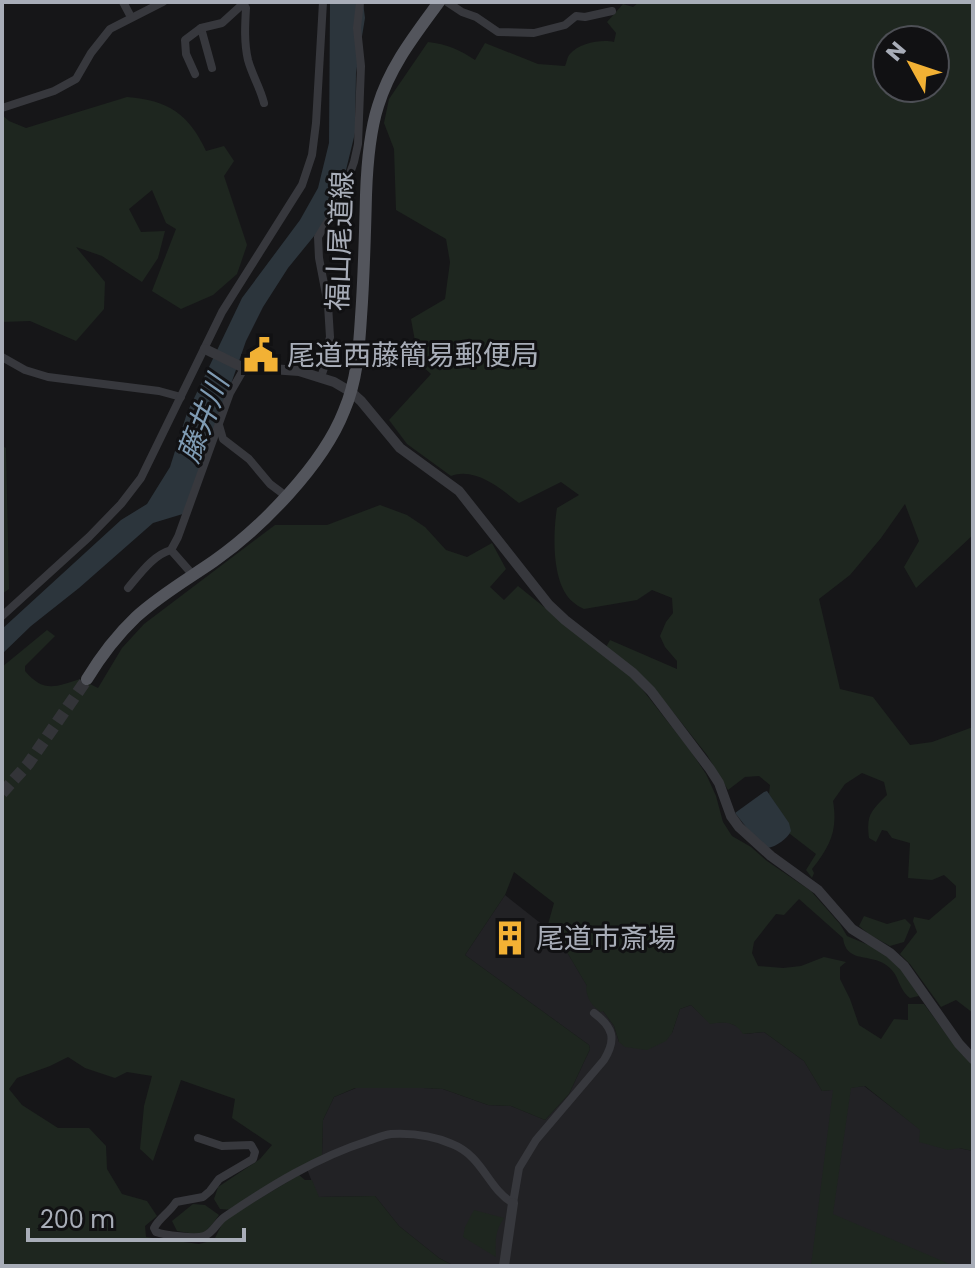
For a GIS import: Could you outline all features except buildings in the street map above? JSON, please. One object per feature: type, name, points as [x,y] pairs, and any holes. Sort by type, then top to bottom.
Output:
[{"type":"main road","name":"福山尾道線","points":[[87,679],[106,649],[129,624],[252,531],[286,496],[314,462],[344,413],[358,358],[368,158],[377,107],[401,54],[439,2]]},
{"type":"street","points":[[123,2],[131,17]]},
{"type":"street","points":[[2,108],[54,91],[76,79],[110,29],[163,2]]},
{"type":"street","points":[[233,2],[244,2]]},
{"type":"street","points":[[195,74],[186,54],[185,40],[201,28],[222,23],[244,2]]},
{"type":"street","points":[[244,2],[246,51],[264,103]]},
{"type":"street","points":[[2,616],[89,537],[141,478],[222,312],[302,185],[312,155],[316,123],[323,2]]},
{"type":"street","points":[[321,377],[330,337],[318,237],[340,201],[358,144],[361,66],[357,28],[360,2]]},
{"type":"street","points":[[447,2],[498,32],[534,33],[565,25],[576,16],[612,11]]},
{"type":"street","points":[[201,28],[212,68]]},
{"type":"street","points":[[358,144],[368,158]]},
{"type":"street","points":[[205,349],[242,366],[299,371],[334,382],[361,401],[400,448],[459,491],[549,605],[651,691],[710,769],[739,827],[771,856],[818,890],[852,929],[890,953],[904,966],[973,1059]]},
{"type":"street","points":[[2,357],[25,370],[48,377],[159,391],[181,397]]},
{"type":"street","points":[[171,550],[242,366]]},
{"type":"street","points":[[218,424],[223,439],[249,459],[270,484],[286,496]]},
{"type":"street","points":[[171,550],[193,575]]},
{"type":"street","points":[[128,588],[155,558],[171,550]]},
{"type":"street","points":[[504,1266],[519,1168],[536,1140],[610,1050],[608,1024],[594,1013]]},
{"type":"street","points":[[198,1138],[222,1146],[251,1145],[255,1152],[253,1159],[219,1179],[203,1197],[176,1202],[157,1223],[154,1228],[156,1232],[200,1238],[208,1235],[222,1218],[301,1171],[352,1146],[389,1134],[425,1136],[457,1146],[476,1161],[513,1203]]},
{"type":"shaded area","points":[[639,2],[973,2],[973,535],[916,588],[904,567],[919,541],[905,504],[850,575],[819,599],[840,689],[873,697],[910,745],[932,742],[973,727],[973,1013],[956,1000],[941,1007],[900,954],[917,932],[914,917],[929,920],[956,897],[956,886],[944,875],[932,880],[908,878],[910,843],[892,838],[882,830],[876,842],[869,838],[871,814],[887,795],[884,782],[862,773],[845,784],[833,801],[831,838],[812,869],[812,878],[806,870],[816,854],[781,827],[777,806],[769,794],[770,785],[759,776],[745,777],[728,790],[707,755],[654,688],[606,647],[610,640],[677,669],[677,661],[660,636],[673,613],[672,598],[652,590],[637,600],[584,609],[566,594],[555,558],[557,508],[579,495],[561,482],[519,503],[478,477],[469,474],[451,476],[407,444],[389,420],[431,374],[419,363],[411,319],[445,299],[450,262],[446,239],[396,210],[394,149],[384,123],[389,99],[428,42],[453,48],[475,60],[485,43],[538,64],[565,66],[569,55],[579,47],[597,42],[614,42],[616,33],[607,22],[623,4],[633,7]]},
{"type":"shaded area","points":[[127,97],[154,102],[176,111],[192,127],[206,151],[224,146],[234,161],[224,176],[247,245],[237,274],[213,295],[181,309],[152,291],[176,229],[166,223],[152,190],[129,209],[141,232],[165,231],[158,258],[142,282],[102,256],[76,247],[105,282],[104,309],[76,341],[30,321],[2,322],[2,115],[26,128]]},
{"type":"shaded area","points":[[2,446],[6,448],[9,589],[2,594]]},
{"type":"shaded area","points":[[380,505],[407,515],[425,527],[446,550],[467,557],[492,543],[506,569],[490,587],[504,600],[518,586],[635,680],[706,774],[723,822],[732,836],[811,891],[847,936],[878,949],[899,966],[919,996],[910,998],[893,971],[883,963],[848,951],[843,938],[799,899],[784,915],[776,914],[754,942],[752,953],[758,966],[801,966],[824,957],[846,962],[840,967],[840,979],[859,1025],[881,1039],[894,1019],[908,1020],[908,1004],[924,1004],[958,1050],[973,1064],[973,1151],[959,1148],[948,1150],[919,1142],[920,1130],[865,1086],[851,1088],[833,1214],[954,1266],[811,1266],[833,1090],[822,1091],[804,1061],[764,1032],[743,1034],[729,1023],[710,1024],[691,1005],[680,1009],[666,1041],[647,1050],[625,1047],[619,1042],[614,1026],[603,1011],[590,1002],[587,986],[558,937],[547,928],[554,903],[514,872],[505,895],[465,955],[589,1045],[590,1049],[569,1094],[545,1120],[511,1106],[488,1105],[443,1089],[355,1088],[334,1097],[323,1120],[322,1155],[233,1210],[220,1209],[214,1199],[218,1187],[260,1159],[272,1145],[232,1118],[235,1099],[181,1080],[153,1161],[140,1149],[144,1106],[152,1076],[127,1072],[115,1078],[85,1068],[68,1057],[17,1078],[9,1089],[22,1105],[58,1128],[89,1128],[106,1146],[107,1169],[122,1194],[147,1201],[157,1216],[145,1226],[146,1237],[199,1244],[214,1240],[224,1220],[299,1175],[305,1180],[312,1180],[319,1197],[375,1196],[399,1226],[454,1266],[2,1266],[2,667],[47,630],[55,636],[25,666],[25,671],[44,685],[57,686],[80,679],[98,688],[122,648],[144,624],[275,525],[327,525]]},
{"type":"shaded area","points":[[505,895],[558,937],[614,1026],[619,1042],[672,1033],[680,1009],[691,1005],[710,1023],[727,1022],[739,1027],[744,1034],[764,1032],[804,1061],[822,1091],[864,1086],[921,1130],[959,1148],[973,1151],[973,1266],[454,1266],[399,1226],[375,1196],[318,1197],[305,1164],[322,1155],[323,1120],[334,1097],[356,1088],[443,1089],[488,1105],[511,1106],[545,1120],[569,1094],[590,1049],[589,1045],[465,955]]},
{"type":"shaded area","points":[[864,916],[887,924],[905,919],[911,925],[904,942],[890,946],[859,926]]},
{"type":"shaded area","points":[[193,1204],[205,1205],[219,1215],[201,1235],[177,1231],[172,1221]]},
{"type":"shaded area","points":[[474,1210],[504,1218],[496,1236],[496,1257],[463,1237]]},
{"type":"water","name":"藤井川","points":[[330,2],[363,2],[365,18],[356,73],[355,133],[346,170],[334,203],[319,230],[288,268],[246,341],[186,513],[153,523],[2,654],[2,629],[121,520],[147,504],[170,467],[187,413],[242,298],[300,220],[318,188],[329,143]]},
{"type":"water","points":[[767,791],[789,823],[791,831],[781,842],[768,848],[735,813]]},
{"type":"tunnel","points":[[2,793],[28,764],[87,679]]},
{"type":"place","name":"尾道西藤簡易郵便局","points":[[261,355]]},
{"type":"place","name":"尾道市斎場","points":[[510,938]]}]
